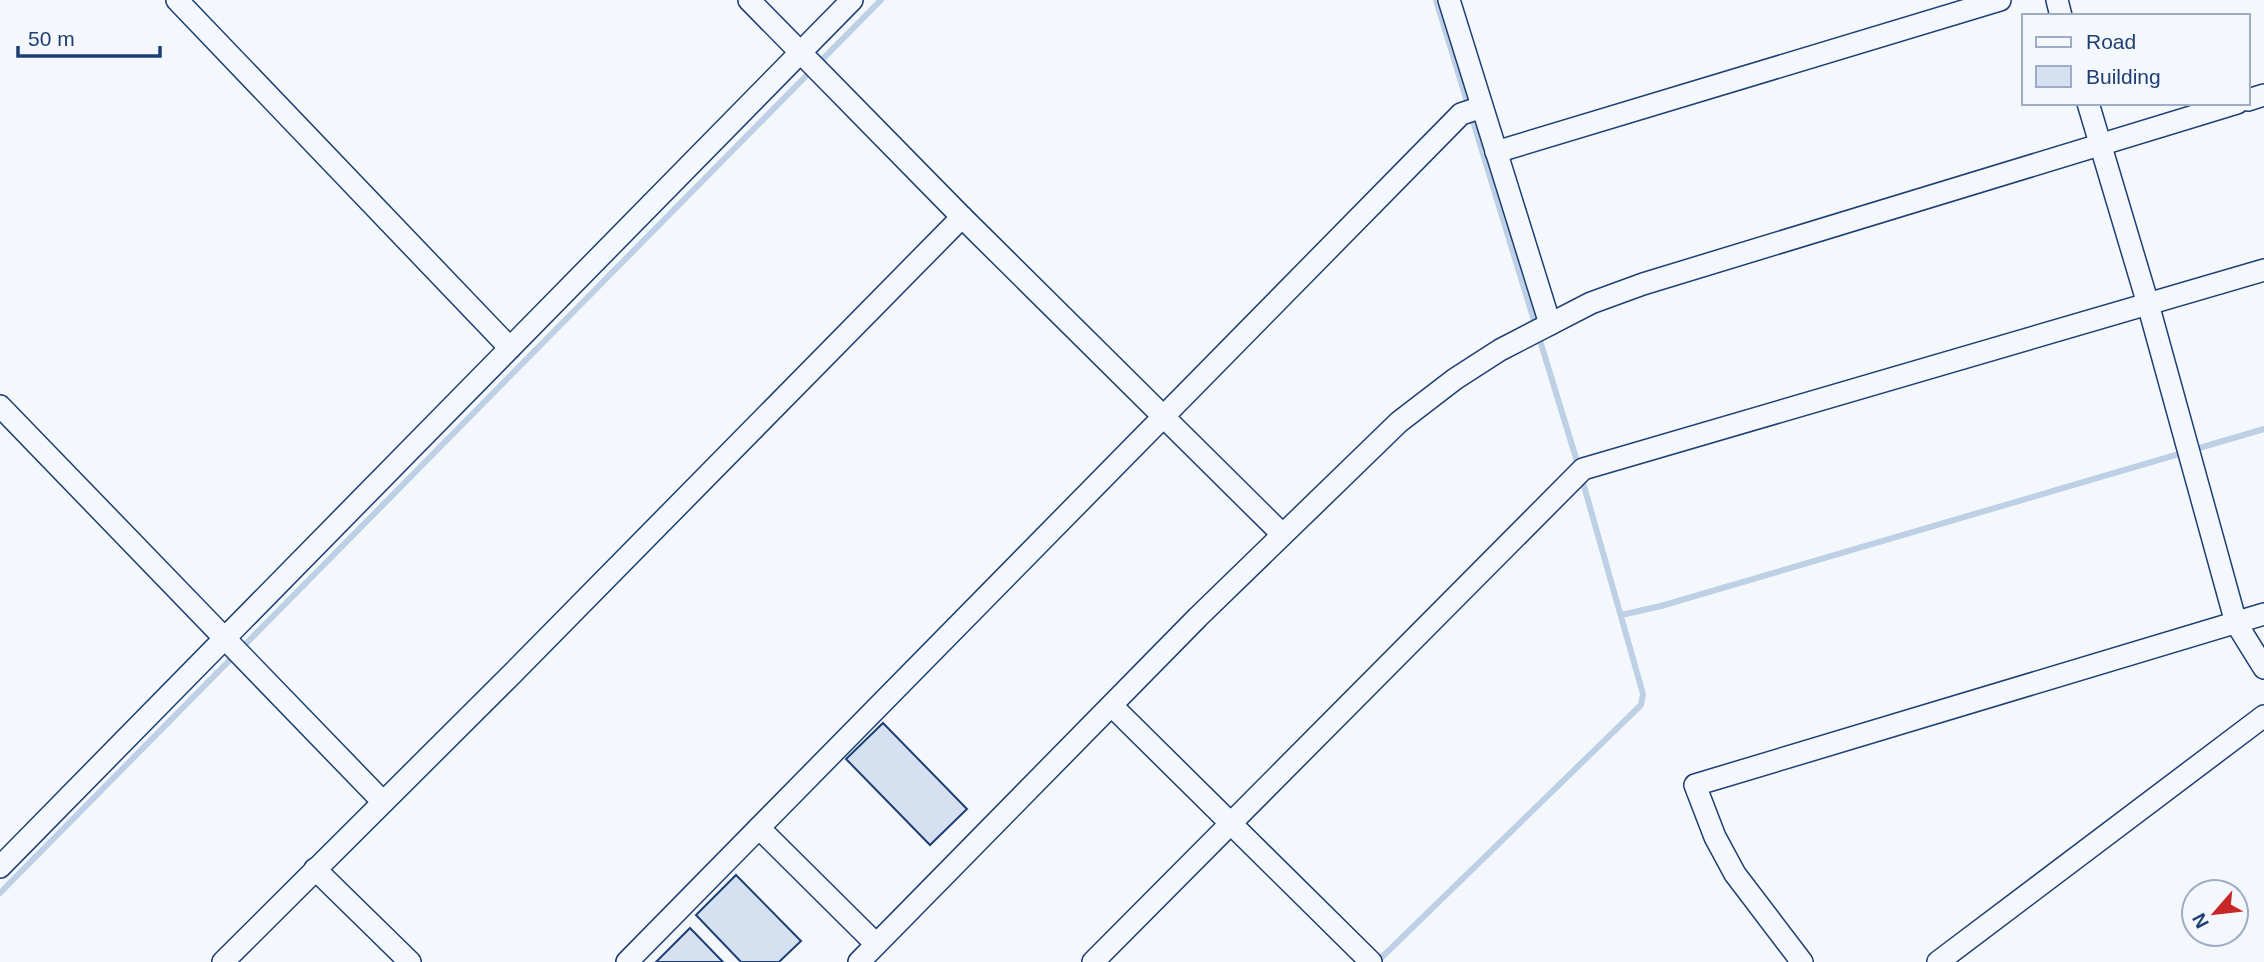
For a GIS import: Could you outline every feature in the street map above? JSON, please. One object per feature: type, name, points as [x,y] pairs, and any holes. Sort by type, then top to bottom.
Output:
[{"type":"street","points":[[177,0],[510,348]]},
{"type":"street","points":[[749,0],[1282,534]]},
{"type":"street","points":[[0,867],[852,0]]},
{"type":"street","points":[[1449,0],[1550,324]]},
{"type":"street","points":[[1496,152],[2000,0]]},
{"type":"street","points":[[2089,105],[2148,304],[2236,623],[2264,668]]},
{"type":"street","points":[[859,962],[1282,534],[1399,422],[1454,379],[1591,303],[1643,284],[2230,105]]},
{"type":"street","points":[[627,962],[1461,114],[1482,107]]},
{"type":"street","points":[[223,962],[512,674],[962,216]]},
{"type":"street","points":[[1093,962],[1583,469],[2264,270]]},
{"type":"street","points":[[0,406],[223,640],[382,801]]},
{"type":"street","points":[[1802,962],[1735,874],[1715,837],[1695,785],[2264,614]]},
{"type":"street","points":[[1112,706],[1371,962]]},
{"type":"street","points":[[1938,962],[2264,716]]},
{"type":"street","points":[[759,828],[876,944]]},
{"type":"street","points":[[315,869],[410,962]]},
{"type":"building","points":[[883,723],[967,809],[930,845],[846,759]]},
{"type":"building","points":[[736,875],[801,941],[779,962],[741,962],[696,915]]},
{"type":"building","points":[[690,928],[723,962],[656,962]]},
{"type":"waterway","points":[[0,893],[881,0]]},
{"type":"waterway","points":[[1436,0],[1579,468]]},
{"type":"waterway","points":[[1621,615],[1661,606],[2264,429]]},
{"type":"waterway","points":[[1377,962],[1641,705],[1643,694],[1582,479]]}]
